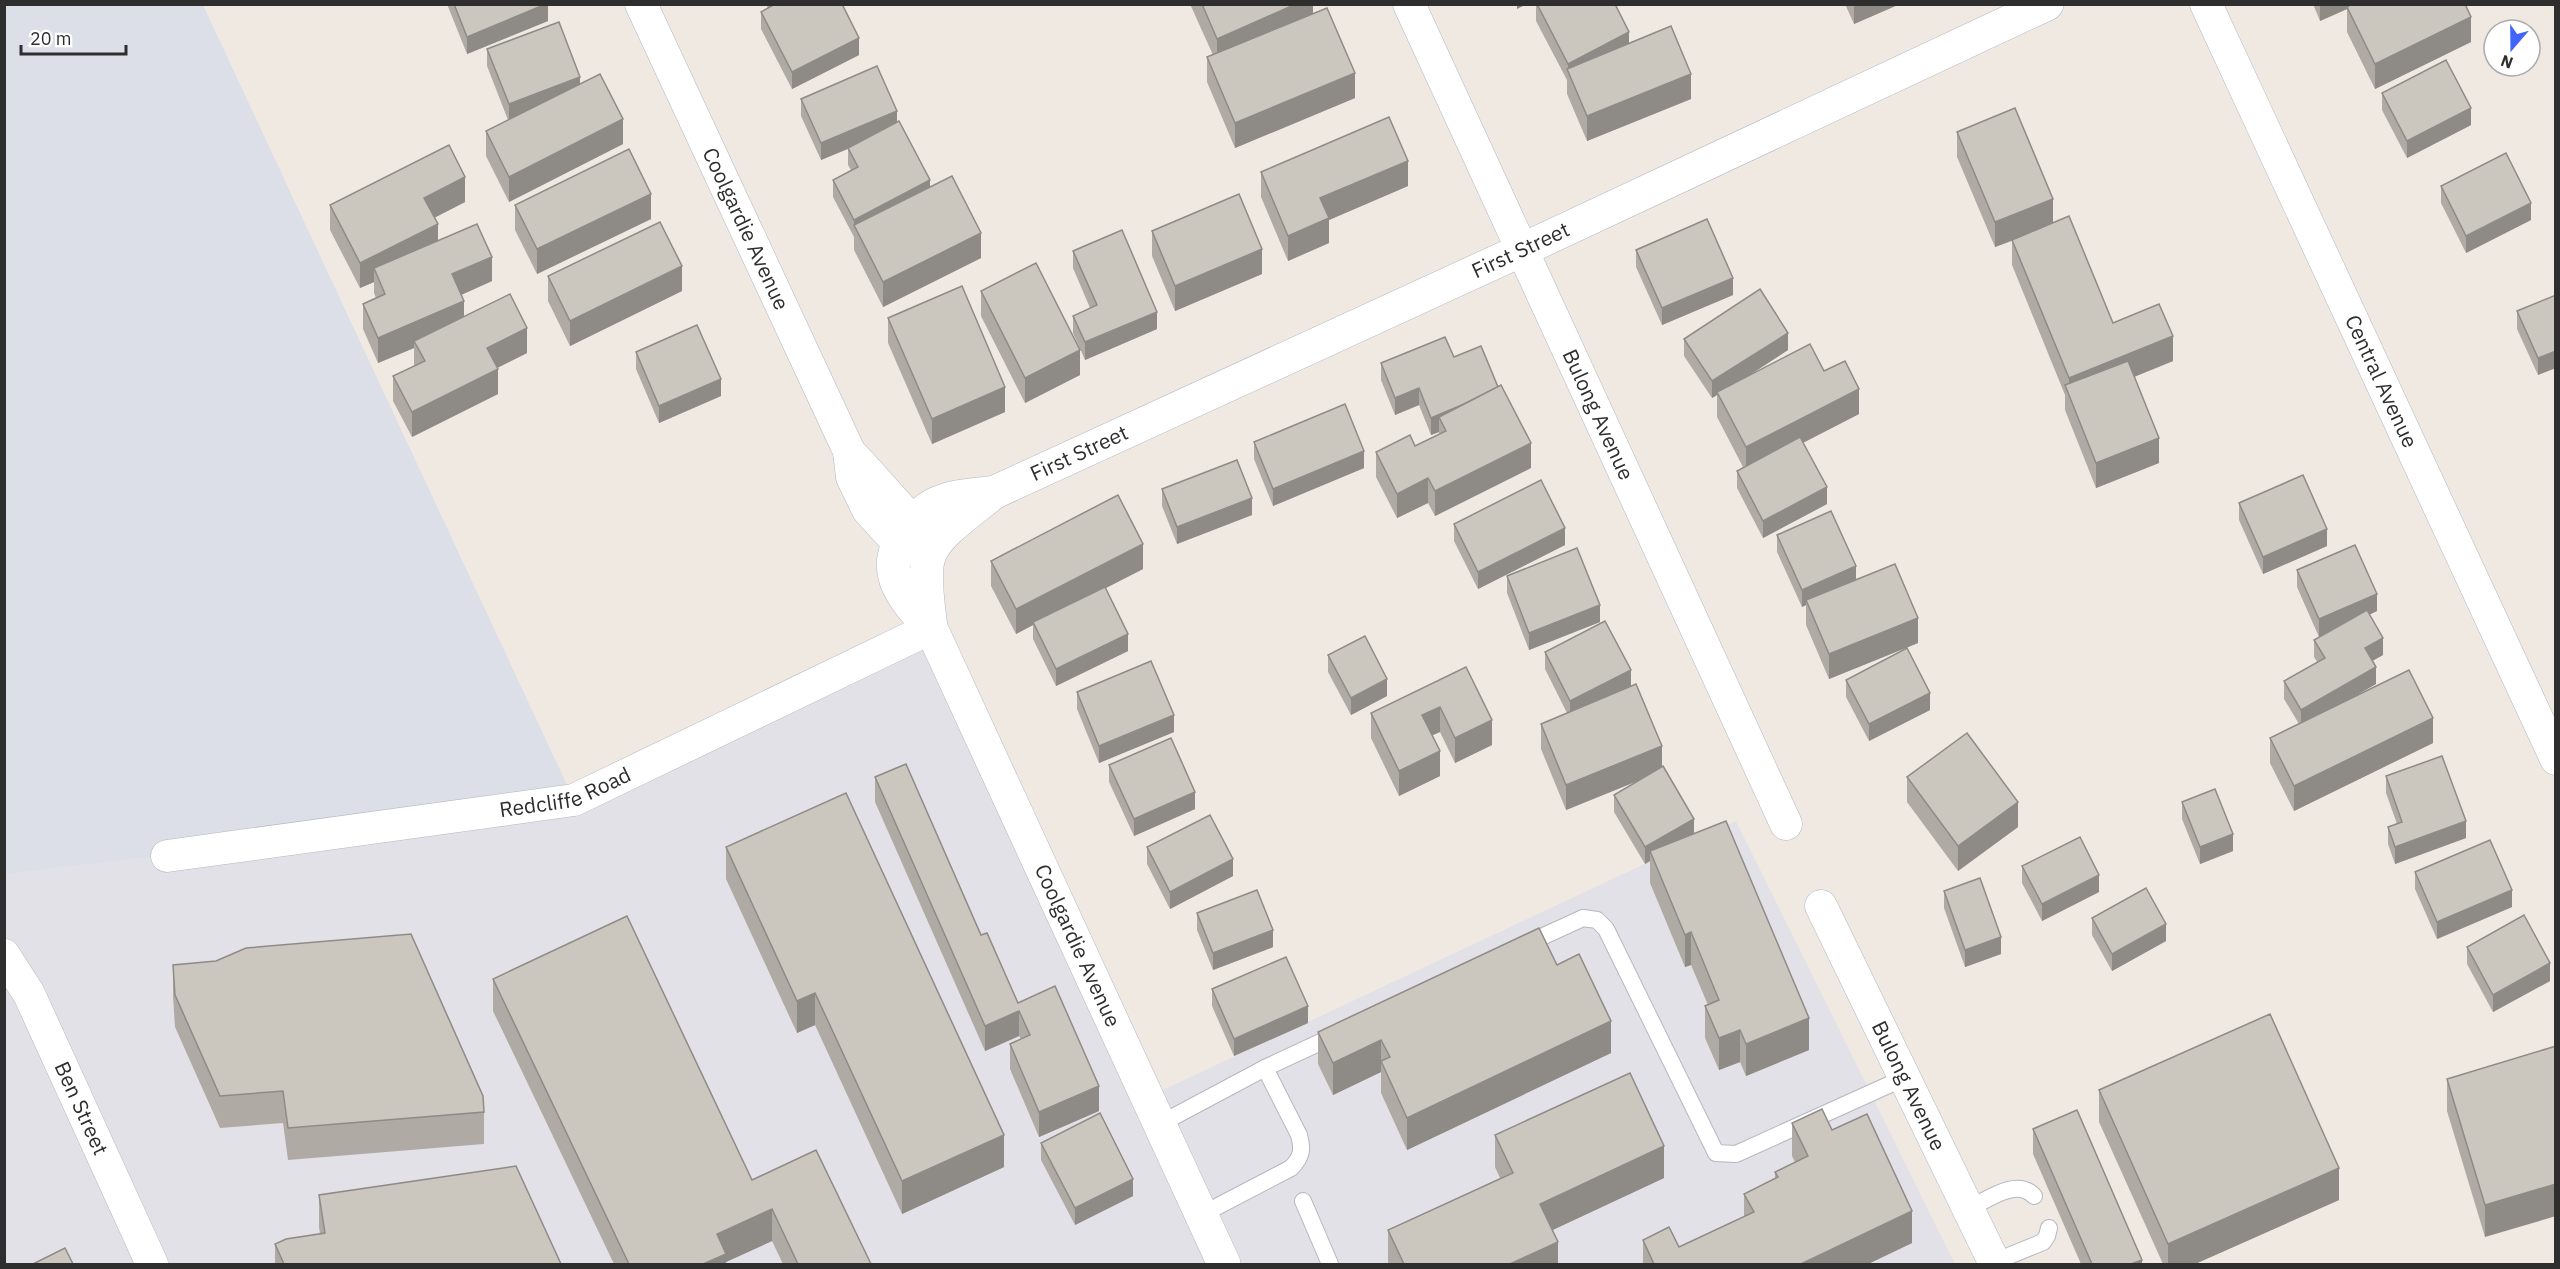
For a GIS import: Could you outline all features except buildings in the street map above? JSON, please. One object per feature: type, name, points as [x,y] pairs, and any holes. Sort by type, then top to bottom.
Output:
[{"type":"street","name":"Coolgardie Avenue","points":[[641,4],[849,451],[852,477],[868,510],[917,539],[892,566],[897,584],[907,604],[931,628],[1224,1264]]},
{"type":"street","name":"Bulong Avenue","points":[[1409,4],[1786,824]]},
{"type":"street","name":"First Street","points":[[917,539],[919,515],[940,502],[994,492],[1522,250],[2047,4]]},
{"type":"street","name":"Central Avenue","points":[[2206,4],[2556,759]]},
{"type":"street","name":"Redcliffe Road","points":[[167,856],[574,800],[931,628]]},
{"type":"street","name":"Bulong Avenue","points":[[1821,906],[1995,1263]]},
{"type":"street","name":"Ben Street","points":[[4,955],[29,994],[152,1264]]},
{"type":"lane","points":[[1507,953],[1583,918],[1597,920],[1606,929],[1716,1153],[1736,1154],[1904,1078]]},
{"type":"lane","points":[[1158,1125],[1265,1068],[1349,1028]]},
{"type":"lane","points":[[1201,1215],[1291,1168],[1299,1159],[1302,1147],[1299,1135],[1265,1068]]},
{"type":"lane","points":[[1968,1209],[2015,1188],[2028,1189],[2034,1196]]},
{"type":"lane","points":[[1303,1201],[1330,1264]]},
{"type":"lane","points":[[1995,1263],[2043,1242],[2048,1236],[2049,1228]]},
{"type":"shaded area","points":[[4,5],[203,5],[574,800],[169,855],[5,874]]},
{"type":"shaded area","points":[[926,616],[1146,1098],[1736,821],[1955,1264],[5,1264],[4,874],[169,855],[574,800]]}]
